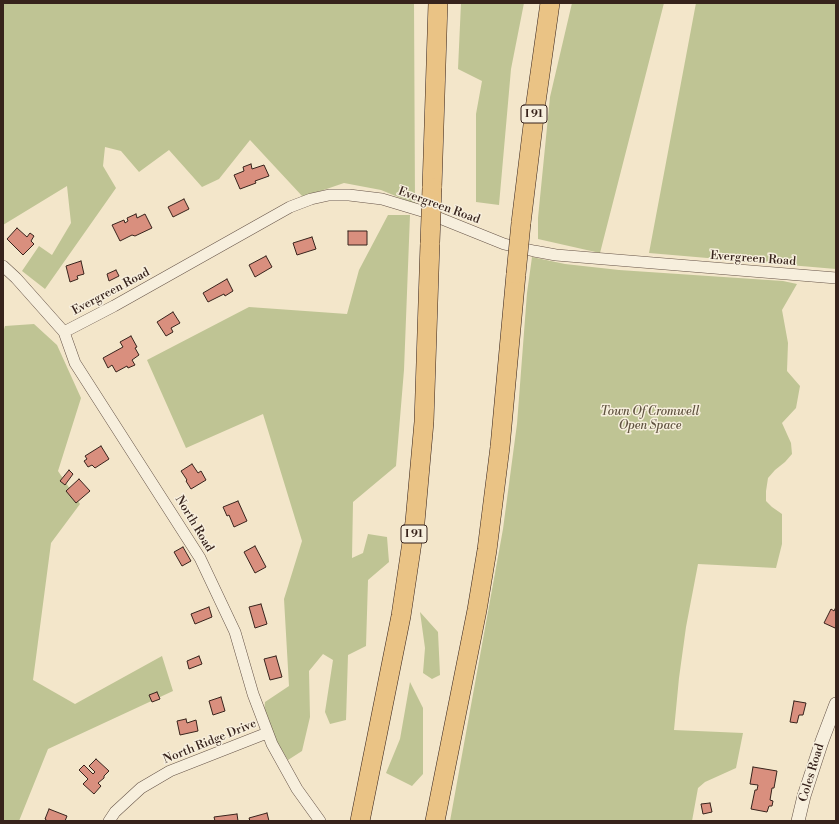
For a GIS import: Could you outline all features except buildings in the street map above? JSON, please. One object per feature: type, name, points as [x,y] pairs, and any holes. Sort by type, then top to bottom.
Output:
[{"type":"highway","name":"I 91","points":[[360,821],[401,616],[415,522],[424,422],[438,3]]},
{"type":"highway","name":"I 91","points":[[435,821],[477,610],[488,542],[501,440],[521,223],[550,4]]},
{"type":"street","name":"Evergreen Road","points":[[64,332],[114,306],[290,207],[311,199],[329,195],[361,196],[394,203],[430,214],[495,241],[544,253],[594,259],[836,278]]},
{"type":"street","name":"North Road","points":[[3,266],[16,278],[64,332],[75,363],[200,558],[235,632],[253,694],[267,733],[288,775],[308,806],[320,821]]},
{"type":"street","name":"Coles Road","points":[[798,821],[804,796],[836,704]]},
{"type":"street","name":"North Ridge Drive","points":[[109,821],[115,812],[141,788],[170,771],[267,733]]},
{"type":"green space","points":[[3,3],[414,3],[415,204],[381,190],[344,183],[303,197],[250,140],[219,179],[202,187],[169,150],[139,172],[121,151],[105,147],[103,166],[116,188],[45,289],[22,271],[39,246],[52,255],[71,223],[67,186],[3,225]]},
{"type":"green space","points":[[461,3],[524,3],[511,69],[499,205],[476,202],[476,114],[482,81],[458,69]]},
{"type":"green space","points":[[572,3],[664,3],[600,253],[538,239],[538,218],[550,97]]},
{"type":"green space","points":[[696,3],[836,3],[836,269],[649,253]]},
{"type":"green space","points":[[388,215],[410,215],[404,370],[396,466],[353,502],[352,558],[363,553],[368,534],[387,537],[389,562],[368,580],[366,646],[348,655],[346,720],[330,724],[325,712],[333,660],[323,654],[309,671],[310,717],[302,751],[288,760],[263,720],[265,702],[289,686],[284,599],[302,541],[263,414],[186,448],[147,360],[249,307],[347,314],[359,270]]},
{"type":"green space","name":"Town Of Cromwell Open Space","points":[[532,257],[565,264],[619,270],[783,281],[797,284],[782,310],[788,343],[787,371],[800,386],[796,408],[782,423],[791,443],[792,454],[768,478],[766,491],[766,501],[782,514],[782,544],[776,568],[698,564],[686,627],[674,730],[743,733],[736,768],[705,782],[698,788],[692,821],[450,821],[503,529],[517,424],[527,293]]},
{"type":"green space","points":[[34,324],[57,345],[81,398],[58,471],[80,504],[51,543],[33,680],[75,704],[162,656],[173,691],[48,749],[19,821],[3,821],[3,333],[5,326]]},
{"type":"green space","points":[[420,612],[438,632],[440,675],[432,679],[423,673],[425,648]]},
{"type":"green space","points":[[410,682],[423,708],[423,774],[412,786],[386,773],[400,739]]}]
